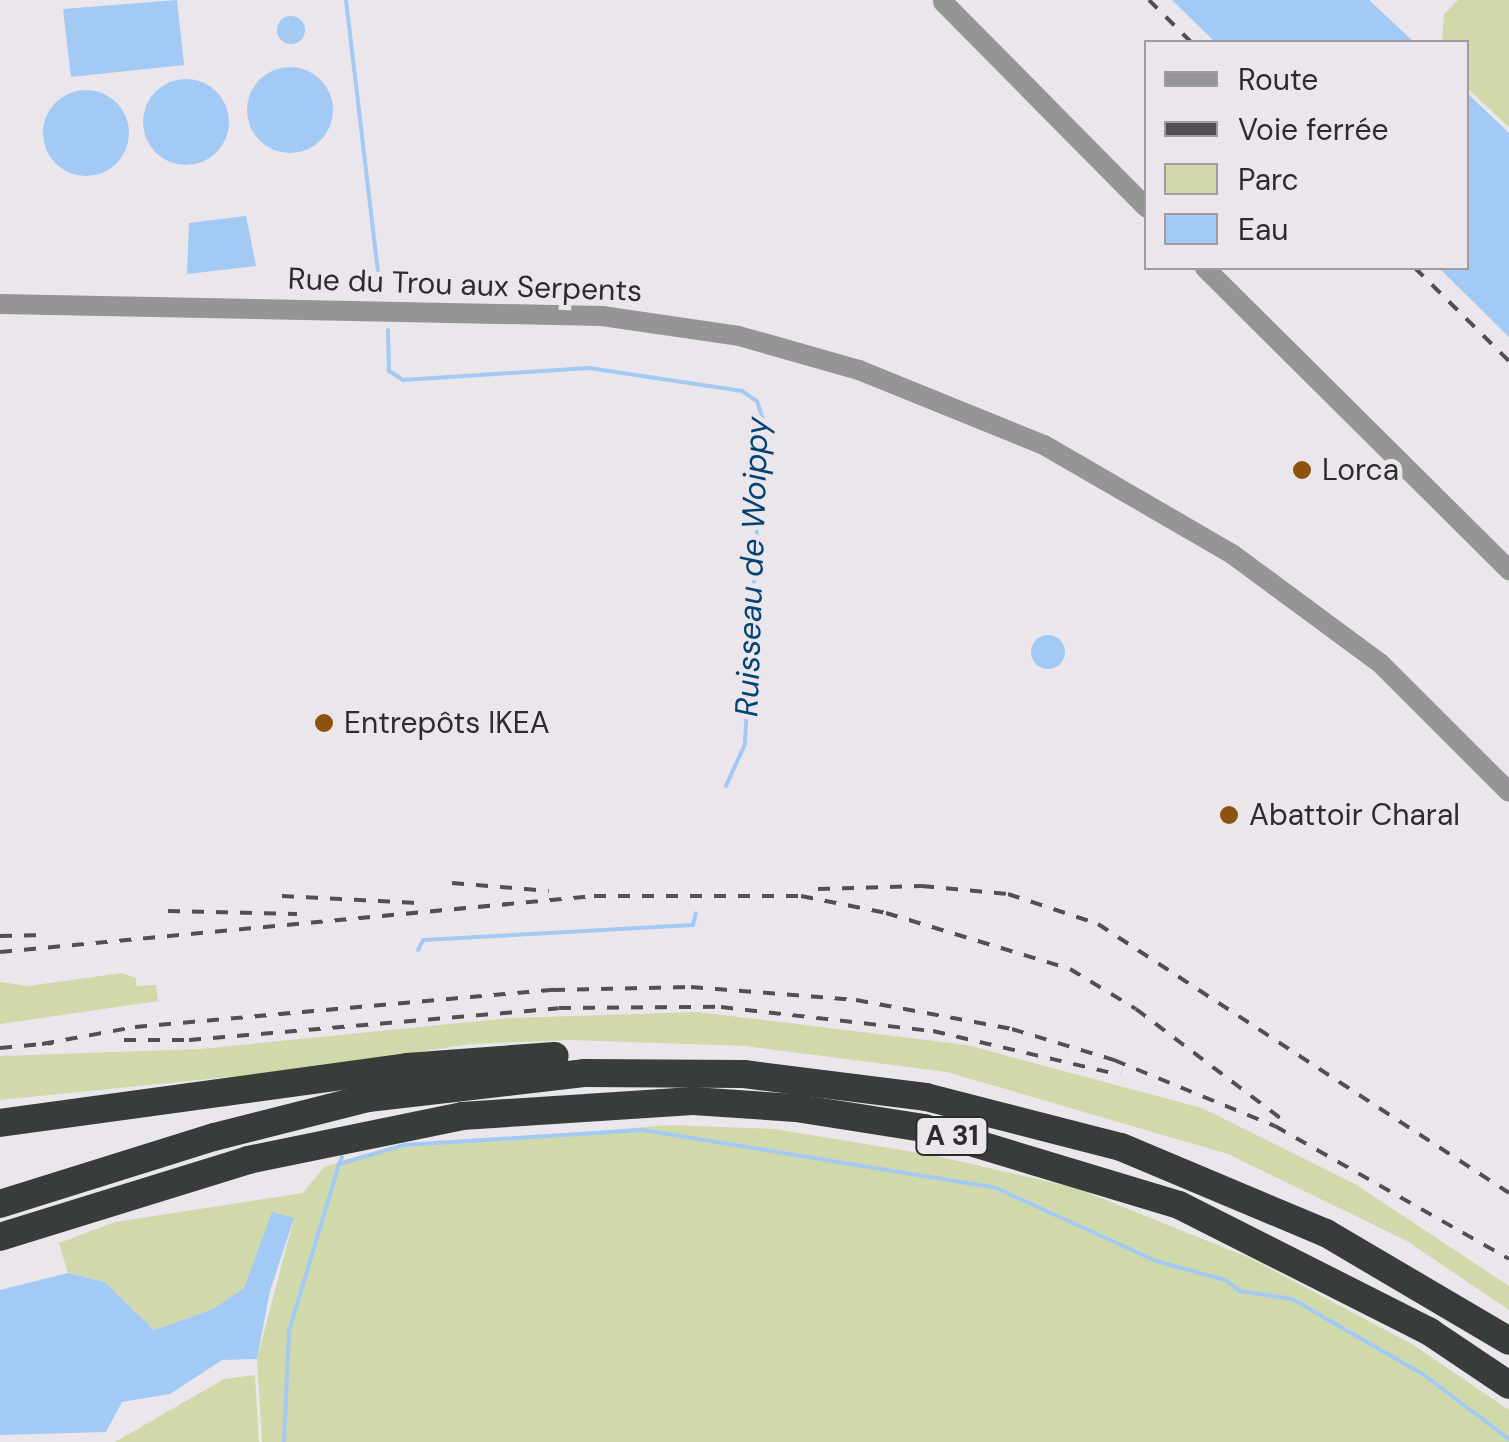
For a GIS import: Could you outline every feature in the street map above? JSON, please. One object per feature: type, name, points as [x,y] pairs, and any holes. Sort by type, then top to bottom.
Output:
[{"type":"highway","points":[[0,1123],[408,1067],[549,1056],[686,1061],[744,1074]]},
{"type":"highway","name":"A 31","points":[[0,1204],[295,1114],[384,1096],[584,1074],[744,1074],[926,1097],[1121,1147],[1326,1233],[1509,1342]]},
{"type":"highway","name":"A 31","points":[[0,1238],[248,1160],[444,1119],[592,1104],[796,1108],[924,1128],[1179,1205],[1430,1332],[1509,1385]]},
{"type":"highway","points":[[0,1114],[44,1114]]},
{"type":"street","points":[[944,2],[1144,206]]},
{"type":"street","points":[[1208,270],[1509,570]]},
{"type":"street","name":"Rue du Trou aux Serpents","points":[[0,304],[602,316],[739,336],[859,370],[1044,446],[1232,554],[1380,663],[1509,792]]},
{"type":"green space","points":[[1458,0],[1509,0],[1509,127],[1469,90],[1469,40],[1442,40],[1444,14]]},
{"type":"green space","points":[[122,973],[136,978],[136,986],[156,985],[158,1001],[0,1024],[0,982],[28,986]]},
{"type":"green space","points":[[698,1012],[967,1045],[1202,1108],[1355,1184],[1509,1286],[1509,1310],[1407,1241],[1228,1154],[947,1072],[745,1046],[569,1040],[471,1044],[289,1071],[0,1100],[0,1056],[200,1049],[510,1018]]},
{"type":"green space","points":[[669,1125],[775,1129],[932,1155],[1076,1188],[1250,1258],[1412,1344],[1509,1410],[1509,1442],[262,1442],[257,1359],[294,1218],[258,1253],[244,1288],[213,1309],[154,1330],[105,1282],[68,1273],[59,1243],[115,1222],[303,1193],[324,1167],[383,1149]]},
{"type":"green space","points":[[255,1375],[259,1442],[115,1442],[224,1379]]},
{"type":"water","points":[[177,0],[184,65],[71,77],[63,9]]},
{"type":"water","points":[[1172,0],[1369,0],[1412,40],[1213,40]]},
{"type":"water","points":[[291,16],[301,20],[305,30],[301,40],[291,44],[281,40],[277,30],[281,20]]},
{"type":"water","points":[[290,67],[320,80],[333,110],[320,140],[290,153],[260,140],[247,110],[260,80]]},
{"type":"water","points":[[186,79],[203,82],[217,91],[226,105],[226,139],[217,153],[203,162],[186,165],[169,162],[155,153],[146,139],[143,122],[146,105],[155,91],[169,82]]},
{"type":"water","points":[[78,90],[94,90],[117,102],[126,116],[126,150],[117,164],[94,176],[78,176],[62,169],[50,157],[43,141],[43,125],[50,109],[62,97]]},
{"type":"water","points":[[1469,95],[1509,133],[1509,337],[1441,270],[1469,270]]},
{"type":"water","points":[[246,216],[256,266],[187,274],[189,223]]},
{"type":"water","points":[[1048,635],[1060,640],[1065,652],[1060,664],[1048,669],[1036,664],[1031,652],[1036,640]]},
{"type":"water","points":[[272,1212],[294,1218],[270,1291],[257,1359],[222,1360],[170,1394],[122,1402],[106,1432],[0,1435],[0,1290],[68,1273],[105,1282],[154,1330],[213,1309],[244,1288]]},
{"type":"waterway","name":"Ruisseau de Woippy","points":[[346,0],[380,289]]},
{"type":"waterway","name":"Ruisseau de Woippy","points":[[388,330],[389,371],[403,380],[589,368],[742,391],[757,401],[763,420],[745,744],[726,786]]},
{"type":"waterway","name":"Ruisseau de Woippy","points":[[418,950],[423,940],[693,925],[696,913]]},
{"type":"waterway","points":[[342,1157],[339,1164],[404,1145],[643,1130],[996,1188],[1156,1261],[1225,1280],[1240,1291],[1292,1299],[1424,1375],[1509,1439]]},
{"type":"waterway","name":"Ruisseau de Woippy","points":[[284,1442],[289,1331],[339,1164]]},
{"type":"railway","points":[[1149,0],[1189,40]]},
{"type":"railway","points":[[1417,270],[1509,361]]},
{"type":"railway","points":[[452,883],[549,891]]},
{"type":"railway","points":[[818,889],[922,886],[1008,894],[1098,924],[1509,1193]]},
{"type":"railway","points":[[282,896],[418,903]]},
{"type":"railway","points":[[0,952],[594,896],[801,896],[886,913],[1070,969],[1136,1009],[1284,1121]]},
{"type":"railway","points":[[168,911],[297,914]]},
{"type":"railway","points":[[0,936],[46,935]]},
{"type":"railway","points":[[42,1044],[135,1027],[553,990],[691,987],[856,1000],[1012,1029],[1114,1060],[1275,1126],[1509,1259]]},
{"type":"railway","points":[[124,1040],[189,1040],[559,1008],[721,1007],[933,1031],[1120,1075]]},
{"type":"railway","points":[[0,1048],[53,1043]]},
{"type":"place","name":"Lorca","points":[[1302,470]]},
{"type":"place","name":"Entrepôts IKEA","points":[[324,723]]},
{"type":"place","name":"Abattoir Charal","points":[[1229,815]]}]
